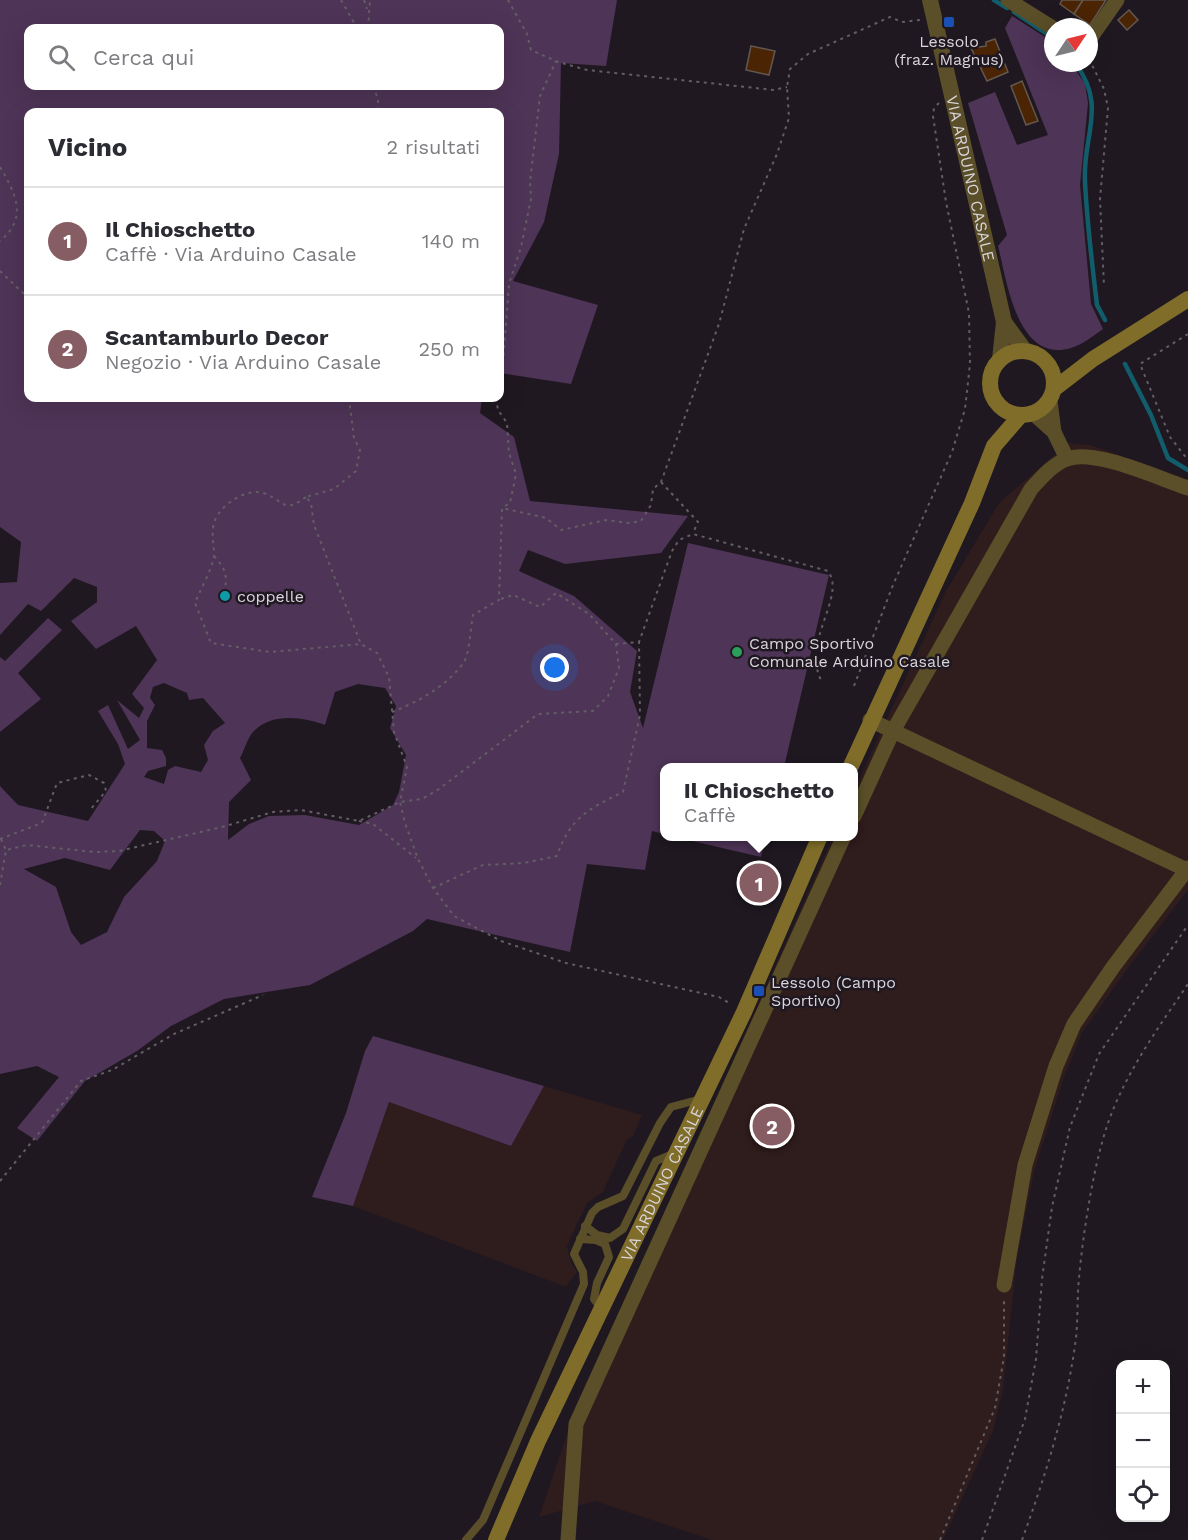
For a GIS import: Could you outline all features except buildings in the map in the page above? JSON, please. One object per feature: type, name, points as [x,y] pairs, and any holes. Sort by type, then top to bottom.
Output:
[{"type":"main road","points":[[994,446],[1093,359],[1188,299]]},
{"type":"main road","points":[[1027,415],[1004,410],[996,403],[991,392],[990,380],[992,371],[1000,359],[1008,353],[1025,351],[1040,356],[1051,368],[1052,395]]},
{"type":"main road","points":[[1051,368],[1074,366],[1093,359]]},
{"type":"main road","points":[[852,763],[972,503],[994,446],[996,403]]},
{"type":"main road","name":"VIA ARDUINO CASALE","points":[[500,1537],[514,1493],[673,1154],[744,1012],[818,841]]},
{"type":"street","name":"VIA ARDUINO CASALE","points":[[930,0],[1004,322]]},
{"type":"street","points":[[1008,0],[1044,22]]},
{"type":"street","points":[[1098,27],[1116,0]]},
{"type":"street","points":[[1004,322],[1025,351]]},
{"type":"street","points":[[1000,359],[1004,322]]},
{"type":"street","points":[[1052,395],[1054,432],[1067,459]]},
{"type":"street","points":[[1027,415],[1054,432]]},
{"type":"street","points":[[858,807],[893,731],[1031,489],[1048,472],[1067,459],[1096,457],[1188,488]]},
{"type":"street","points":[[870,720],[1187,869],[1113,967],[1074,1024],[1056,1066],[1025,1165],[1004,1285]]},
{"type":"street","name":"VIA ARDUINO CASALE","points":[[568,1540],[576,1424],[842,841]]},
{"type":"lane","points":[[466,1540],[483,1520],[584,1284],[583,1272],[574,1254],[585,1226],[598,1207],[623,1196],[671,1107],[701,1099]]},
{"type":"lane","points":[[585,1226],[597,1235],[610,1238],[623,1229],[656,1161],[673,1154]]},
{"type":"lane","points":[[580,1239],[596,1240],[605,1244],[609,1257],[597,1283],[594,1299],[601,1308]]},
{"type":"path","points":[[341,0],[355,24]]},
{"type":"path","points":[[364,0],[368,12]]},
{"type":"path","points":[[368,24],[370,0]]},
{"type":"path","points":[[507,0],[526,34],[531,50],[556,61],[587,70],[619,74],[774,90],[787,87]]},
{"type":"path","points":[[502,508],[546,518],[561,530],[606,520],[629,523],[641,521],[651,506],[653,489],[661,482],[719,324],[744,229],[777,154],[789,118],[787,87],[790,69],[808,54],[890,17],[902,22],[935,20]]},
{"type":"path","points":[[504,350],[509,284],[521,247],[531,199],[530,182],[540,96],[556,61]]},
{"type":"path","points":[[1096,72],[1104,89],[1108,108],[1100,199],[1104,286]]},
{"type":"path","points":[[375,90],[378,108]]},
{"type":"path","points":[[854,686],[893,585],[952,452],[965,409],[970,364],[969,313],[946,202],[933,116],[934,108],[952,96]]},
{"type":"path","points":[[0,167],[16,203],[18,220],[0,241]]},
{"type":"path","points":[[0,271],[24,294]]},
{"type":"path","points":[[1188,334],[1140,364],[1170,437],[1188,460]]},
{"type":"path","points":[[224,593],[227,578],[223,566],[214,556],[211,545],[214,521],[227,506],[246,492],[262,492],[284,507],[294,506],[306,497],[334,489],[350,478],[356,471],[360,450],[354,438],[350,402]]},
{"type":"path","points":[[497,402],[498,411],[507,423],[509,453],[516,474],[510,503],[502,508]]},
{"type":"path","points":[[661,482],[698,522],[693,534]]},
{"type":"path","points":[[306,497],[310,503],[314,525],[361,644]]},
{"type":"path","points":[[500,600],[502,508]]},
{"type":"path","points":[[434,888],[483,865],[524,864],[557,856],[565,833],[581,815],[623,792],[640,715],[639,642],[666,575],[672,551],[679,540],[693,534],[828,571],[834,582],[834,591],[819,635],[814,665],[822,682]]},
{"type":"path","points":[[214,556],[195,603],[211,644],[270,652],[361,644],[377,653],[389,677],[394,732],[407,767],[400,802],[418,859],[434,888],[454,916],[501,942],[566,963],[719,997],[744,1012]]},
{"type":"path","points":[[359,821],[400,802],[422,799],[439,789],[538,714],[592,711],[608,696],[620,668],[616,644],[589,614],[556,593],[540,607],[513,595],[473,615],[465,661],[432,694],[392,712]]},
{"type":"path","points":[[616,644],[639,642]]},
{"type":"path","points":[[0,885],[6,850],[0,838],[42,823],[57,783],[89,775],[104,783],[106,791],[90,810]]},
{"type":"path","points":[[6,850],[27,845],[94,852],[119,851],[273,812],[301,810],[373,824],[418,859]]},
{"type":"path","points":[[982,1540],[1025,1419],[1036,1359],[1042,1279],[1052,1207],[1070,1127],[1099,1054],[1188,925]]},
{"type":"path","points":[[1022,1540],[1048,1465],[1066,1398],[1076,1335],[1081,1249],[1105,1131],[1120,1095],[1149,1042],[1188,984]]},
{"type":"path","points":[[0,1181],[81,1081],[112,1070],[174,1034],[263,995]]},
{"type":"path","points":[[940,1540],[995,1408],[1004,1357],[1004,1285]]},
{"type":"shaded area","points":[[0,0],[617,0],[606,66],[561,63],[559,154],[544,222],[513,281],[598,305],[571,384],[504,374],[504,108],[24,108],[24,402],[481,402],[480,413],[514,437],[530,501],[688,516],[661,553],[565,564],[528,550],[519,571],[574,596],[637,651],[630,692],[643,728],[688,543],[829,575],[785,763],[660,763],[660,833],[652,831],[645,870],[587,864],[570,952],[427,919],[413,931],[310,985],[224,999],[171,1026],[137,1051],[85,1081],[37,1141],[17,1128],[59,1077],[37,1066],[0,1074],[0,786],[18,805],[88,821],[125,764],[118,744],[98,711],[108,705],[128,749],[140,740],[117,700],[139,718],[144,708],[132,694],[157,660],[136,626],[96,649],[71,621],[97,602],[97,587],[74,578],[41,611],[28,604],[0,635],[0,583],[17,582],[21,542],[0,527]],"holes":[[[164,683],[187,693],[189,700],[203,698],[225,723],[213,731],[204,745],[208,760],[201,772],[175,766],[168,770],[164,784],[144,777],[148,771],[166,766],[166,758],[162,750],[147,748],[147,721],[155,705],[150,698],[153,687]],[[358,684],[385,688],[396,706],[390,728],[406,755],[399,792],[393,805],[359,825],[305,815],[269,816],[249,824],[228,840],[229,802],[251,780],[240,758],[253,732],[269,721],[288,718],[325,725],[335,692]],[[140,830],[154,831],[165,841],[157,861],[124,897],[107,932],[81,945],[71,932],[56,887],[24,869],[65,858],[110,870]]]},
{"type":"shaded area","points":[[1012,16],[1044,36],[1044,72],[1077,72],[1085,84],[1088,103],[1080,185],[1091,304],[1103,329],[1083,343],[1071,348],[1053,350],[1038,344],[1027,332],[1018,316],[998,246],[1007,235],[968,103],[995,92],[1017,145],[1048,135],[1005,28]]},
{"type":"shaded area","points":[[1068,443],[1090,445],[1188,479],[1188,890],[1127,969],[1082,1033],[1063,1080],[1034,1172],[1017,1257],[1003,1390],[993,1431],[943,1540],[712,1540],[595,1501],[539,1517],[570,1425],[831,841],[858,841],[858,781],[946,591],[999,503]]},
{"type":"shaded area","points":[[48,618],[62,630],[18,673],[41,699],[0,732],[0,657],[5,661]]},
{"type":"shaded area","points":[[692,841],[765,841],[761,857]]},
{"type":"shaded area","points":[[373,1036],[544,1086],[511,1146],[389,1102],[353,1206],[312,1197],[346,1113],[365,1051]]},
{"type":"shaded area","points":[[544,1086],[642,1115],[633,1137],[627,1139],[603,1192],[587,1203],[567,1246],[571,1263],[577,1272],[566,1287],[353,1206],[389,1102],[510,1146]]},
{"type":"waterway","points":[[994,0],[1007,8]]},
{"type":"waterway","points":[[1014,12],[1044,32]]},
{"type":"waterway","points":[[1081,72],[1090,93],[1092,107],[1085,182],[1097,305],[1105,320]]},
{"type":"waterway","points":[[1125,364],[1151,415],[1168,458],[1188,470]]},
{"type":"place","name":"Lessolo (fraz. Magnus)","points":[[949,22]]},
{"type":"place","name":"coppelle","points":[[225,596]]},
{"type":"place","name":"Campo Sportivo Comunale Arduino Casale","points":[[737,652]]},
{"type":"place","name":"Il Chioschetto","points":[[759,883]]},
{"type":"place","name":"Lessolo (Campo Sportivo)","points":[[759,991]]},
{"type":"place","name":"Scantamburlo Decor","points":[[772,1126]]}]
